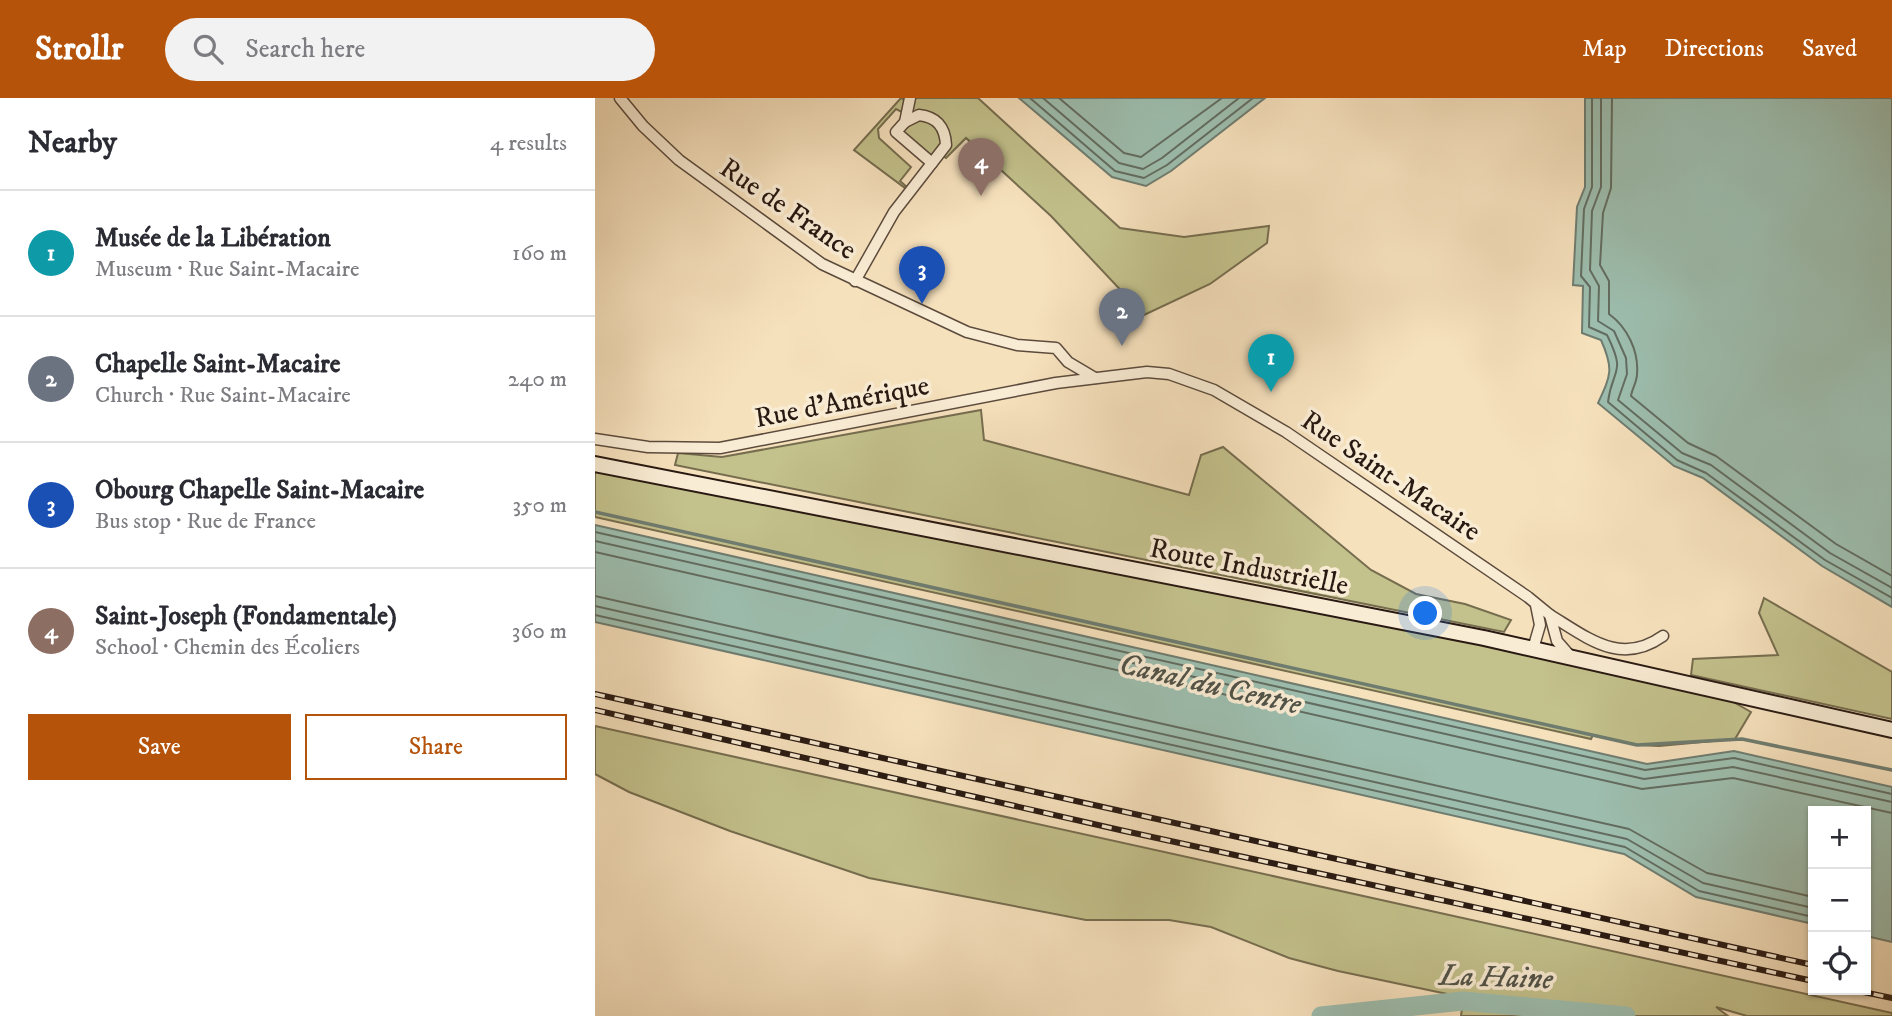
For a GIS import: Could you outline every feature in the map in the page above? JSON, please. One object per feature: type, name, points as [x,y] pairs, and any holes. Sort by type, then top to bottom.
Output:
[{"type":"main road","name":"Route Industrielle","points":[[595,464],[1533,649],[1892,730]]},
{"type":"street","name":"Rue de France","points":[[620,98],[643,126],[679,160],[822,264],[967,332],[1017,345],[1056,348],[1068,362],[1095,378]]},
{"type":"street","points":[[905,122],[910,98]]},
{"type":"street","points":[[855,281],[894,212],[946,145],[941,125],[926,116],[912,117],[896,132],[932,163]]},
{"type":"street","points":[[1056,383],[1064,377],[1068,362]]},
{"type":"street","name":"Rue Saint-Macaire","points":[[1095,378],[1160,373],[1184,378],[1214,390],[1308,446],[1536,605],[1598,643],[1634,651],[1643,649],[1663,636]]},
{"type":"street","name":"Rue d'Amérique","points":[[595,439],[648,447],[720,447],[1056,383],[1095,378]]},
{"type":"street","points":[[1533,649],[1540,625],[1536,605]]},
{"type":"street","points":[[1551,615],[1557,641],[1571,657]]},
{"type":"shaded area","points":[[901,98],[909,102],[910,98],[978,98],[1120,228],[1184,237],[1269,226],[1267,243],[1210,284],[1144,315],[1051,216],[966,138],[946,158],[941,155],[932,163],[896,132],[905,122],[902,112],[896,109],[878,129],[879,138],[911,167],[900,181],[907,187],[905,188],[854,150]]},
{"type":"shaded area","points":[[981,410],[984,440],[1189,495],[1201,455],[1223,447],[1371,570],[1416,594],[1465,604],[1511,620],[1504,632],[675,465],[678,453],[722,457]]},
{"type":"shaded area","points":[[595,464],[1712,690],[1751,712],[1735,739],[1659,746],[1637,745],[1593,735],[1591,739],[595,517]]},
{"type":"shaded area","points":[[1764,598],[1892,672],[1892,719],[1691,675],[1693,659],[1778,655],[1759,613]]},
{"type":"shaded area","points":[[595,726],[1892,1013],[1892,1016],[1747,1016],[1716,1007],[1728,1016],[1461,1016],[1463,1001],[1452,995],[1289,958],[1211,927],[1169,920],[1086,920],[869,878],[730,831],[629,792],[595,774]]},
{"type":"water","points":[[1019,98],[1265,98],[1171,171],[1146,186],[1112,177]]},
{"type":"water","points":[[1585,98],[1892,98],[1892,607],[1822,566],[1703,478],[1674,466],[1598,403],[1608,378],[1608,358],[1601,340],[1582,333],[1583,286],[1573,285],[1577,207],[1585,187]]},
{"type":"water","name":"Canal du Centre","points":[[595,525],[1647,764],[1734,751],[1892,787],[1892,942],[1871,937],[1871,806],[1808,806],[1808,923],[1696,897],[1624,854],[595,622]]},
{"type":"waterway","points":[[595,512],[1637,745],[1742,739],[1892,770]]},
{"type":"waterway","name":"La Haine","points":[[1321,1016],[1463,1001],[1626,1016]]},
{"type":"railway","points":[[595,694],[1808,964]]},
{"type":"railway","points":[[595,710],[1120,830],[1808,980]]},
{"type":"railway","points":[[1871,994],[1892,998]]},
{"type":"place","name":"Saint-Joseph (Fondamentale)","points":[[981,196]]},
{"type":"place","name":"Obourg Chapelle Saint-Macaire","points":[[922,304]]},
{"type":"place","name":"Chapelle Saint-Macaire","points":[[1122,346]]},
{"type":"place","name":"Musée de la Libération","points":[[1271,392]]}]
